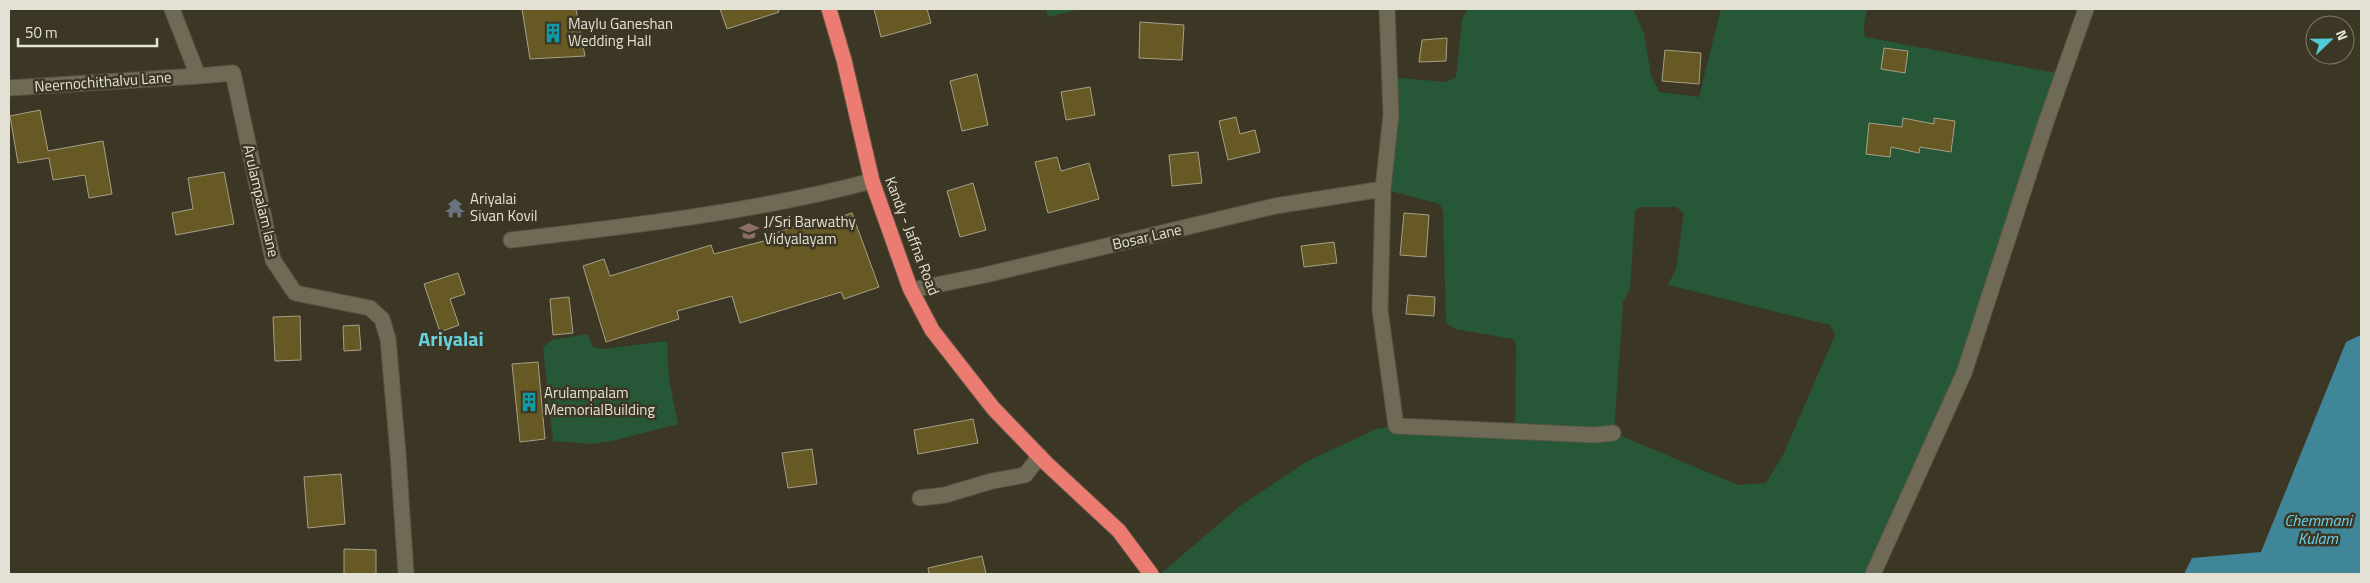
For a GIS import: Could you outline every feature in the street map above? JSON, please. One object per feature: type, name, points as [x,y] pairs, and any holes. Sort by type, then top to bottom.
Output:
[{"type":"highway","name":"Kandy - Jaffna Road","points":[[829,9],[844,60],[872,181],[912,290],[932,330],[993,408],[1040,456],[1119,531],[1151,574]]},
{"type":"street","points":[[172,9],[198,76]]},
{"type":"street","points":[[1388,9],[1391,115],[1383,189],[1380,310],[1396,426],[1595,435],[1614,433]]},
{"type":"street","points":[[1874,574],[1964,373],[2046,122],[2086,9]]},
{"type":"street","name":"Arulampalam lane","points":[[198,76],[233,73],[273,260],[295,293],[370,308],[382,319],[388,339],[400,473],[406,574]]},
{"type":"street","name":"Neernochithalvu Lane","points":[[9,88],[198,76]]},
{"type":"street","points":[[511,240],[747,208],[812,197],[872,181]]},
{"type":"street","name":"Bosar Lane","points":[[912,290],[985,275],[1275,206],[1383,189]]},
{"type":"street","points":[[920,498],[945,495],[992,481],[1025,475],[1040,456]]},
{"type":"green space","points":[[1046,9],[1081,9],[1048,17]]},
{"type":"green space","points":[[1467,9],[1633,9],[1644,33],[1651,75],[1659,92],[1699,97],[1721,9],[1867,9],[1864,25],[1865,37],[2062,74],[1964,373],[1873,574],[1160,574],[1240,506],[1306,462],[1376,429],[1396,426],[1515,430],[1516,344],[1513,339],[1455,329],[1446,323],[1443,212],[1440,204],[1383,189],[1389,77],[1447,82],[1456,77],[1462,20]],"holes":[[[1641,207],[1676,207],[1684,213],[1676,269],[1668,285],[1830,325],[1835,335],[1783,455],[1766,483],[1738,485],[1614,433],[1623,302],[1630,289],[1635,210]]]},
{"type":"green space","points":[[588,334],[593,347],[603,349],[667,341],[669,380],[678,424],[616,440],[592,444],[553,441],[543,347],[552,340]]},
{"type":"water","name":"Chemmani Kulam","points":[[2361,335],[2361,574],[2184,574],[2192,558],[2261,552],[2346,342]]},
{"type":"building","name":"Maylu Ganeshan Wedding Hall","points":[[522,9],[576,9],[585,56],[530,59]]},
{"type":"building","points":[[720,9],[778,9],[779,12],[727,29]]},
{"type":"building","points":[[874,9],[927,9],[931,23],[881,37]]},
{"type":"building","points":[[1140,22],[1184,25],[1182,60],[1139,58]]},
{"type":"building","points":[[1447,38],[1446,61],[1419,62],[1422,40]]},
{"type":"building","points":[[1884,48],[1908,51],[1905,73],[1881,69]]},
{"type":"building","points":[[1665,50],[1701,53],[1699,84],[1662,81]]},
{"type":"building","points":[[977,74],[988,125],[962,131],[950,81]]},
{"type":"building","points":[[1090,87],[1095,115],[1066,120],[1061,92]]},
{"type":"building","points":[[40,110],[48,151],[103,141],[112,194],[89,198],[85,175],[53,180],[49,158],[18,163],[10,116]]},
{"type":"building","points":[[1236,117],[1240,134],[1255,130],[1260,152],[1228,160],[1219,121]]},
{"type":"building","points":[[1903,118],[1934,124],[1934,118],[1955,121],[1951,152],[1920,147],[1919,153],[1891,147],[1890,157],[1866,154],[1869,123],[1902,127]]},
{"type":"building","points":[[1198,152],[1202,183],[1172,186],[1169,155]]},
{"type":"building","points":[[1057,157],[1061,171],[1089,163],[1099,199],[1048,213],[1035,162]]},
{"type":"building","points":[[224,172],[234,224],[176,235],[172,213],[193,209],[188,178]]},
{"type":"building","points":[[973,183],[986,230],[960,237],[947,191]]},
{"type":"building","points":[[852,213],[879,287],[844,299],[841,292],[740,323],[732,296],[677,311],[679,319],[606,342],[583,266],[604,259],[610,276],[711,245],[714,254],[768,240],[766,236],[809,222],[810,227]]},
{"type":"building","points":[[1404,213],[1429,215],[1426,257],[1400,255]]},
{"type":"building","points":[[1334,242],[1337,263],[1304,267],[1301,246]]},
{"type":"building","points":[[458,273],[465,294],[450,299],[459,325],[440,332],[424,284]]},
{"type":"building","points":[[1408,295],[1435,297],[1434,316],[1406,314]]},
{"type":"building","points":[[569,297],[573,333],[553,335],[550,299]]},
{"type":"building","points":[[300,316],[301,360],[275,361],[273,317]]},
{"type":"building","points":[[359,325],[361,350],[344,351],[343,326]]},
{"type":"building","name":"Arulampalam MemorialBuilding","points":[[538,362],[545,439],[520,442],[512,364]]},
{"type":"building","points":[[973,419],[978,443],[918,454],[914,430]]},
{"type":"building","points":[[812,449],[817,484],[788,488],[782,453]]},
{"type":"building","points":[[341,474],[345,524],[308,528],[304,477]]},
{"type":"building","points":[[344,549],[376,550],[376,574],[344,574]]},
{"type":"building","points":[[982,556],[986,574],[929,574],[928,568]]},
{"type":"place","name":"Maylu Ganeshan Wedding Hall","points":[[553,33]]},
{"type":"place","name":"Ariyalai Sivan Kovil","points":[[455,208]]},
{"type":"place","name":"J/Sri Barwathy Vidyalayam","points":[[749,231]]},
{"type":"place","name":"Arulampalam MemorialBuilding","points":[[529,402]]},
{"type":"district","name":"Ariyalai","points":[[451,339]]}]
